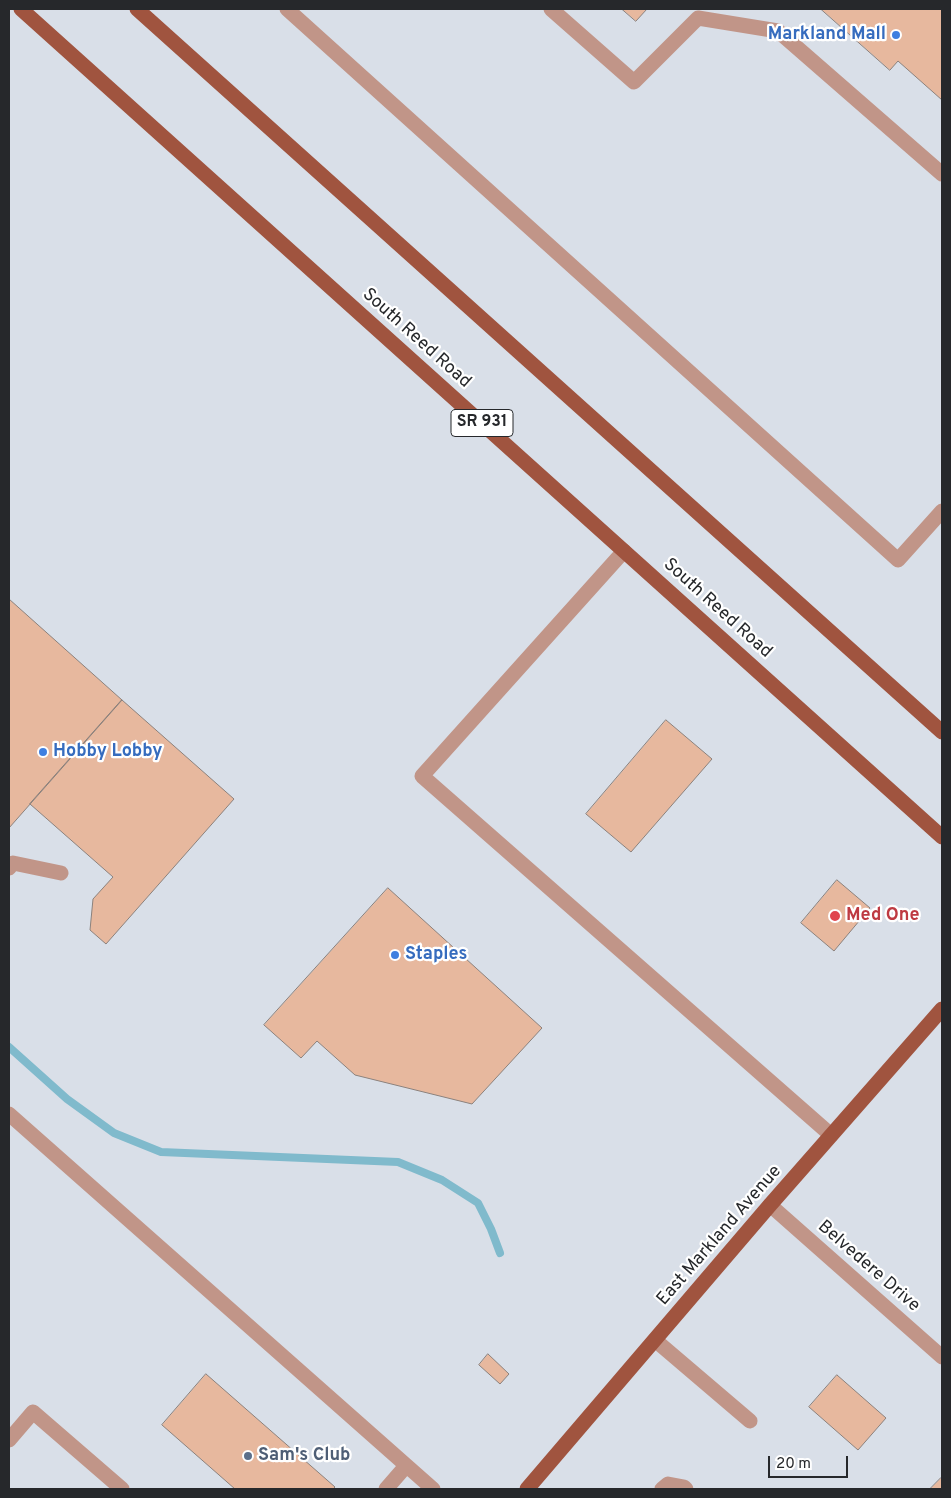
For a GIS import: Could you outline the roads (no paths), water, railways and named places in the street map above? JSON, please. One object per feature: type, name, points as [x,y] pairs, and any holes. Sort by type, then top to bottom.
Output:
[{"type":"main road","name":"South Reed Road","points":[[21,9],[942,837]]},
{"type":"main road","points":[[138,9],[942,732]]},
{"type":"main road","name":"East Markland Avenue","points":[[527,1489],[770,1205],[942,1008]]},
{"type":"lane","points":[[287,9],[898,560],[942,511]]},
{"type":"lane","points":[[551,9],[634,82],[698,18],[778,31],[942,174]]},
{"type":"lane","points":[[624,551],[422,776],[831,1135]]},
{"type":"lane","points":[[9,868],[13,863],[61,873]]},
{"type":"lane","points":[[9,1114],[433,1489]]},
{"type":"lane","name":"Belvedere Drive","points":[[770,1205],[942,1357]]},
{"type":"lane","points":[[655,1340],[750,1421]]},
{"type":"lane","points":[[9,1440],[33,1412],[122,1489]]},
{"type":"lane","points":[[386,1489],[406,1466]]},
{"type":"lane","points":[[662,1489],[668,1484],[686,1489]]},
{"type":"waterway","points":[[9,1047],[67,1099],[114,1133],[161,1152],[398,1162],[442,1180],[478,1203],[500,1253]]},
{"type":"place","name":"Markland Mall","points":[[896,35]]},
{"type":"place","name":"Hobby Lobby","points":[[43,752]]},
{"type":"place","name":"Med One","points":[[835,916]]},
{"type":"place","name":"Staples","points":[[395,955]]},
{"type":"place","name":"Sam's Club","points":[[248,1456]]}]
